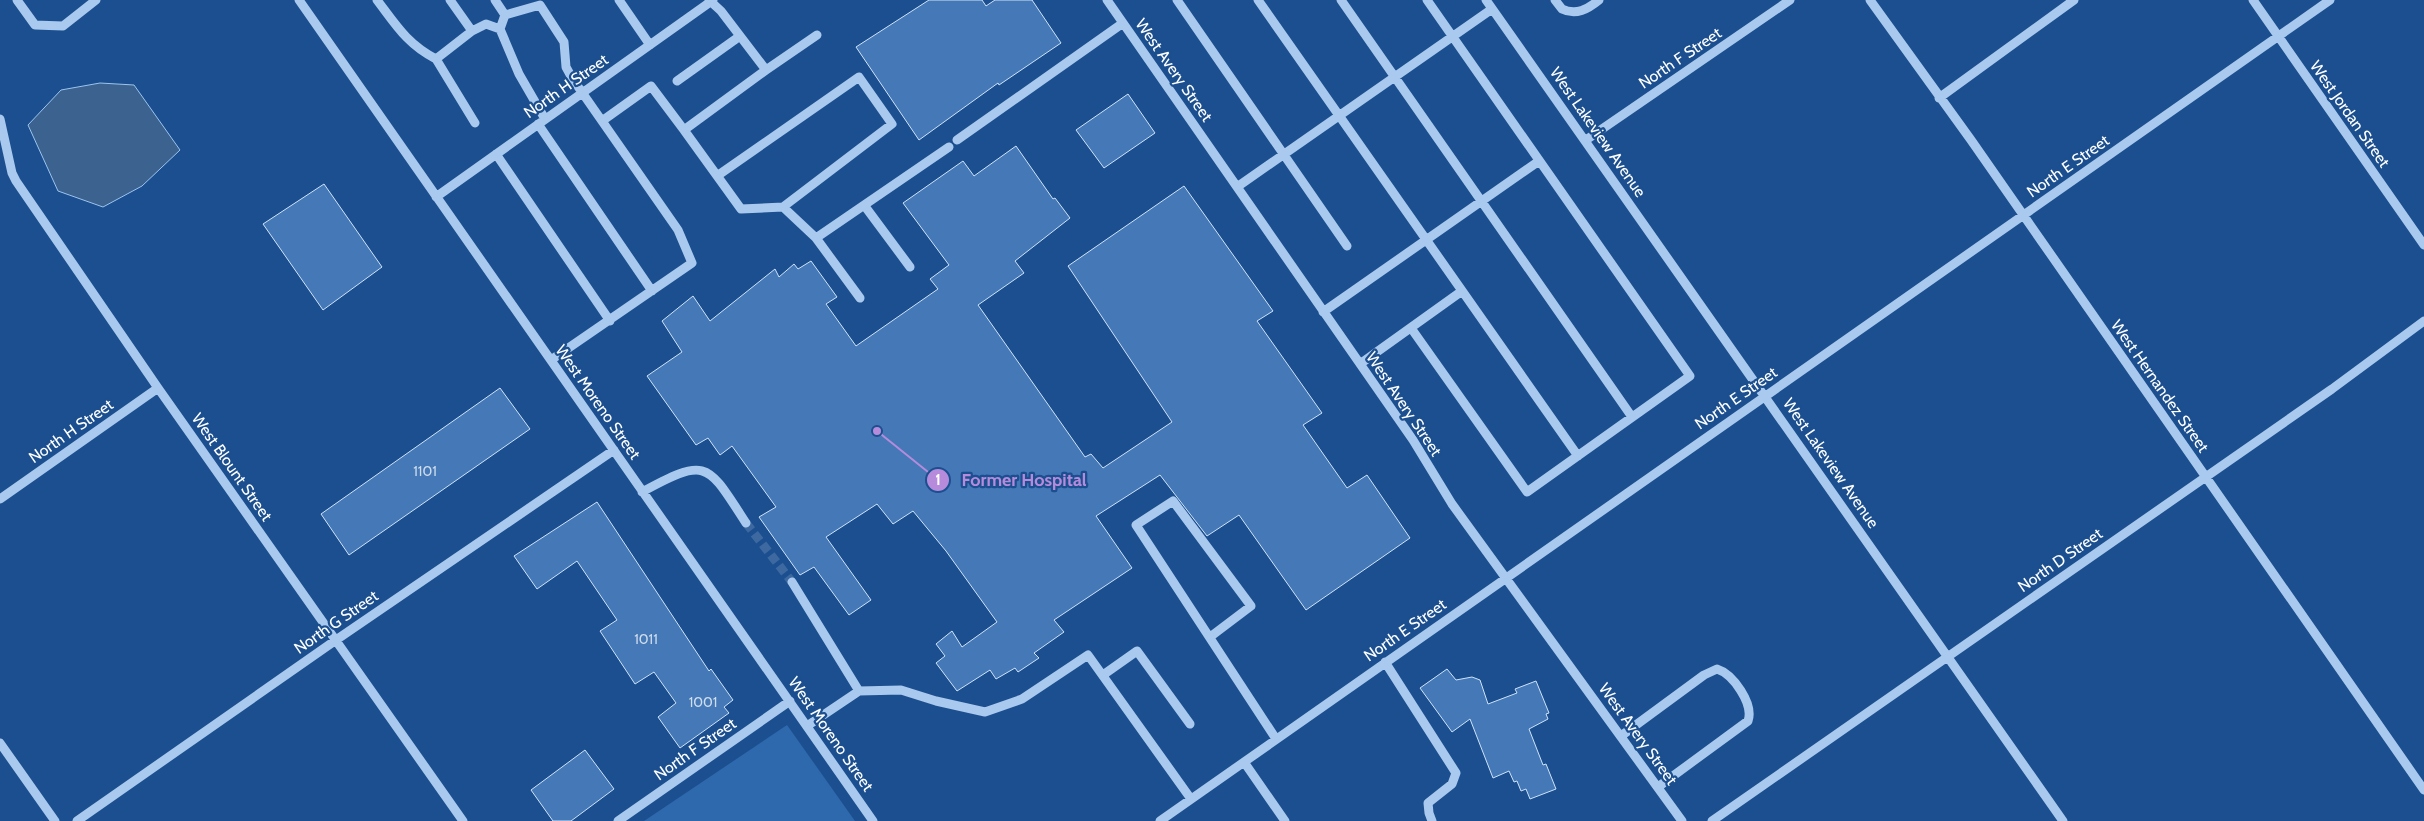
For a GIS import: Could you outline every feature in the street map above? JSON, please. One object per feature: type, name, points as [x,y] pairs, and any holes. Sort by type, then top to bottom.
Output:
[{"type":"street","points":[[17,0],[35,25],[63,26],[96,0]]},
{"type":"street","name":"West Moreno Street","points":[[299,0],[873,821]]},
{"type":"street","points":[[377,0],[401,32],[418,49],[436,59],[476,123]]},
{"type":"street","points":[[450,0],[472,31]]},
{"type":"street","points":[[495,0],[505,15]]},
{"type":"street","points":[[620,0],[650,45]]},
{"type":"street","name":"West Avery Street","points":[[1107,0],[1413,440],[1452,504],[1682,821]]},
{"type":"street","points":[[1177,0],[1347,246]]},
{"type":"street","points":[[1258,0],[1578,456]]},
{"type":"street","points":[[1341,0],[1632,417]]},
{"type":"street","points":[[1410,328],[1527,492],[1690,376],[1427,0]]},
{"type":"street","name":"West Lakeview Avenue","points":[[1486,0],[2064,821]]},
{"type":"street","points":[[1555,0],[1562,9],[1576,12],[1586,10],[1599,0]]},
{"type":"street","name":"North F Street","points":[[1586,140],[1790,0]]},
{"type":"street","name":"West Hernandez Street","points":[[1870,0],[2424,790]]},
{"type":"street","points":[[1940,98],[2074,0]]},
{"type":"street","name":"West Jordan Street","points":[[2253,0],[2424,245]]},
{"type":"street","name":"North E Street","points":[[1160,821],[2330,0]]},
{"type":"street","points":[[711,1],[721,11],[766,70]]},
{"type":"street","name":"North H Street","points":[[436,196],[711,1]]},
{"type":"street","points":[[551,360],[610,321],[692,263],[678,230],[582,93],[566,67],[564,42],[539,2],[505,15],[500,29],[541,122],[652,291]]},
{"type":"street","points":[[1237,187],[1492,9]]},
{"type":"street","points":[[957,140],[1123,23]]},
{"type":"street","points":[[436,59],[472,31],[486,24],[500,29]]},
{"type":"street","points":[[684,130],[817,35]]},
{"type":"street","points":[[677,81],[740,36]]},
{"type":"street","points":[[602,121],[651,86],[741,209],[784,207],[892,124],[859,77],[717,176]]},
{"type":"street","name":"West Blount Street","points":[[0,125],[12,173],[16,181],[158,388],[463,821]]},
{"type":"street","points":[[816,238],[949,146]]},
{"type":"street","points":[[496,154],[610,321]]},
{"type":"street","points":[[1323,312],[1539,161]]},
{"type":"street","points":[[864,205],[910,267]]},
{"type":"street","points":[[784,207],[816,238],[860,298]]},
{"type":"street","points":[[1360,364],[1462,291]]},
{"type":"street","name":"North D Street","points":[[1712,821],[2205,477],[2424,321]]},
{"type":"street","name":"North H Street","points":[[0,498],[158,388]]},
{"type":"street","name":"North G Street","points":[[77,821],[336,640],[614,450]]},
{"type":"street","points":[[642,492],[674,474],[697,468],[708,471],[724,489],[746,523]]},
{"type":"street","points":[[1210,637],[1252,606],[1173,501],[1136,525],[1276,739]]},
{"type":"street","points":[[792,582],[859,691]]},
{"type":"street","points":[[1103,675],[1136,651],[1190,724]]},
{"type":"street","points":[[807,726],[859,691],[901,690],[936,701],[985,712],[1022,699],[1088,655],[1191,799]]},
{"type":"street","points":[[1385,662],[1456,772],[1452,784],[1428,803],[1428,813],[1432,821]]},
{"type":"street","points":[[1621,736],[1704,674],[1717,669],[1730,677],[1748,703],[1751,712],[1748,721],[1658,787]]},
{"type":"street","name":"North F Street","points":[[618,821],[790,701]]},
{"type":"street","points":[[0,743],[55,821]]},
{"type":"street","points":[[1244,762],[1285,821]]},
{"type":"shaded area","points":[[100,83],[134,85],[180,150],[142,186],[103,207],[58,191],[28,125],[61,90]]},
{"type":"shaded area","points":[[787,725],[855,821],[644,821]]},
{"type":"building","points":[[929,0],[982,0],[986,6],[995,0],[1032,0],[1061,43],[999,85],[998,83],[919,140],[856,47]]},
{"type":"building","points":[[1128,94],[1155,133],[1104,168],[1076,130]]},
{"type":"building","points":[[1016,146],[1053,199],[1055,198],[1070,218],[1015,261],[1024,273],[978,305],[1085,457],[1091,454],[1103,468],[1172,422],[1068,266],[1184,186],[1273,311],[1257,321],[1322,413],[1303,425],[1347,488],[1367,475],[1410,538],[1306,610],[1239,515],[1207,536],[1160,475],[1096,516],[1132,568],[1054,620],[1064,632],[1034,653],[1039,658],[1018,672],[1015,668],[996,679],[990,670],[957,691],[936,663],[945,656],[936,644],[952,631],[962,647],[997,622],[946,551],[913,511],[893,524],[877,504],[826,537],[871,600],[849,615],[814,567],[800,575],[759,517],[776,507],[732,446],[720,455],[708,438],[696,445],[647,376],[682,352],[662,321],[693,296],[710,321],[775,269],[779,277],[794,264],[798,269],[811,261],[837,297],[826,304],[856,346],[938,289],[930,279],[949,265],[903,203],[963,161],[974,176]]},
{"type":"building","points":[[324,184],[382,267],[323,310],[263,224]]},
{"type":"building","points":[[500,388],[530,429],[349,555],[321,514]]},
{"type":"building","points":[[597,502],[709,671],[711,669],[733,700],[724,707],[729,713],[680,748],[658,717],[676,703],[654,672],[635,684],[600,631],[617,620],[577,561],[537,589],[514,556]]},
{"type":"building","points":[[1447,669],[1456,680],[1472,677],[1480,680],[1488,704],[1517,693],[1515,689],[1536,681],[1549,713],[1546,714],[1548,719],[1529,729],[1543,765],[1546,764],[1556,789],[1530,799],[1526,789],[1521,791],[1517,781],[1514,782],[1509,771],[1493,778],[1470,719],[1452,732],[1420,688]]},
{"type":"building","points":[[585,750],[614,789],[571,821],[553,821],[531,790]]},
{"type":"tunnel","points":[[746,523],[792,582]]},
{"type":"place","name":"Former Hospital","points":[[877,431]]}]
